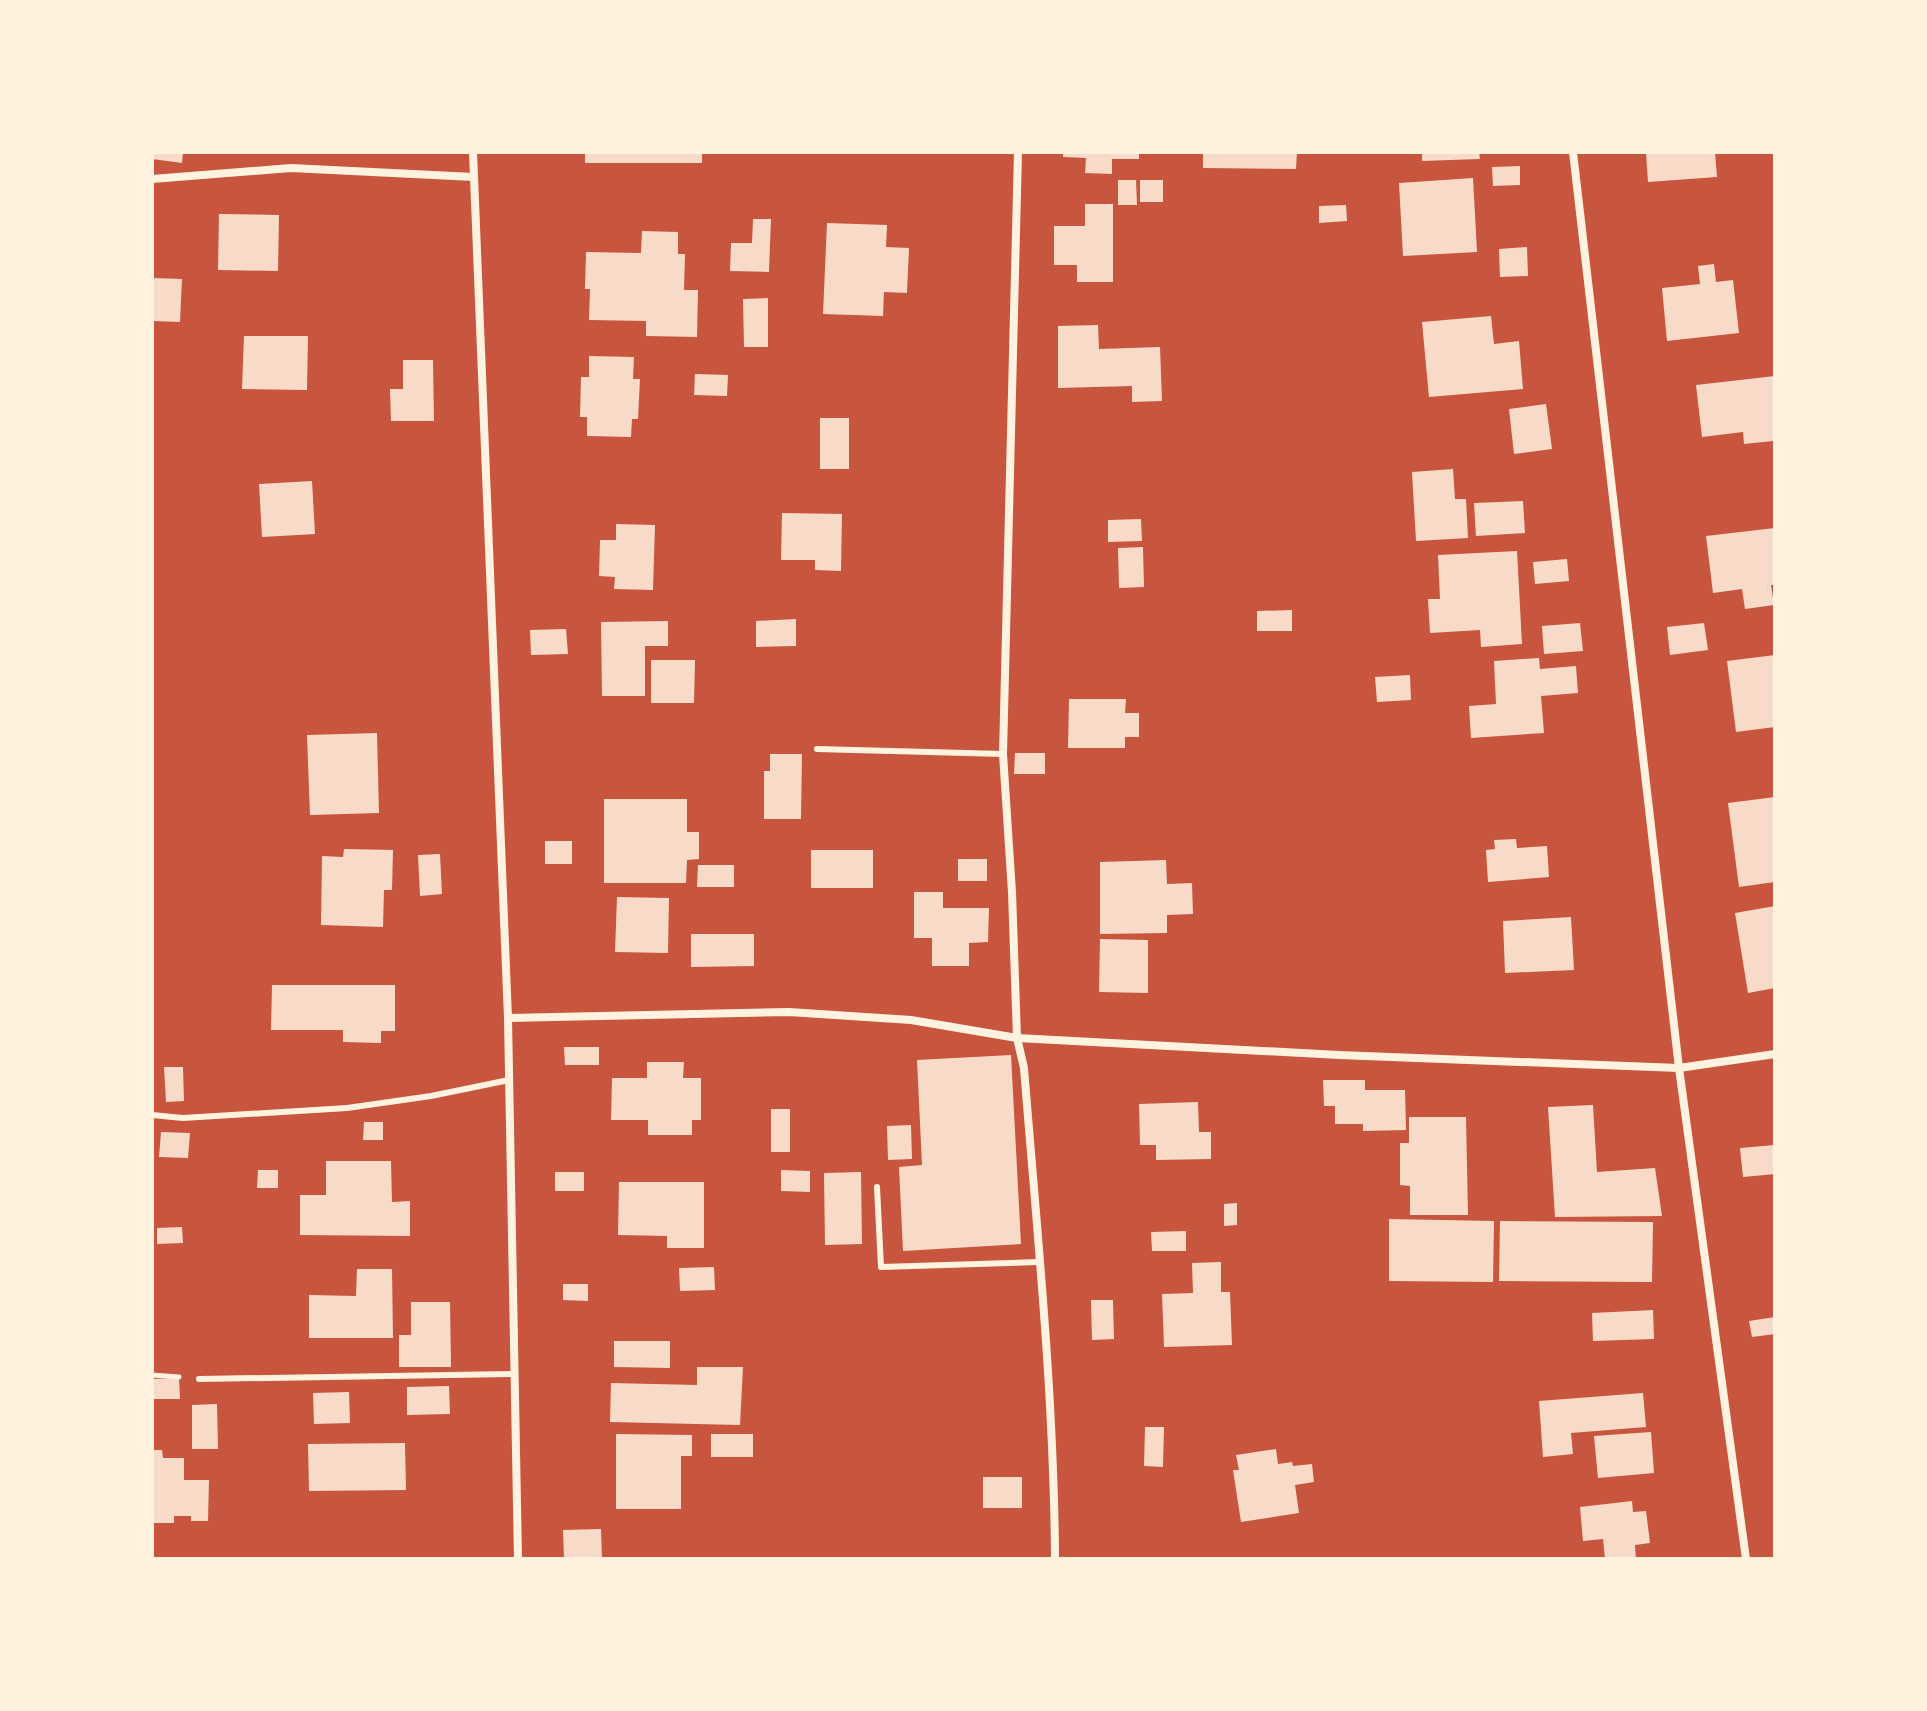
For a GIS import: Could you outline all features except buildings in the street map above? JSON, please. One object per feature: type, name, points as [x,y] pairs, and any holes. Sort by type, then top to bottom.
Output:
[{"type":"street","points":[[473,152],[508,1018],[518,1559]]},
{"type":"street","points":[[1018,152],[1003,754],[1017,1038],[1024,1068],[1045,1319],[1055,1559]]},
{"type":"street","points":[[1573,152],[1679,1068],[1746,1559]]},
{"type":"street","points":[[152,179],[291,168],[474,177]]},
{"type":"street","points":[[508,1018],[789,1012],[911,1020],[1017,1038],[1339,1055],[1679,1068],[1775,1054]]},
{"type":"lane","points":[[817,749],[1003,754]]},
{"type":"lane","points":[[152,1115],[183,1118],[347,1108],[431,1096],[509,1080]]},
{"type":"lane","points":[[877,1187],[881,1267],[1039,1262]]},
{"type":"lane","points":[[199,1379],[514,1374]]},
{"type":"path","points":[[152,1375],[199,1379]]}]
